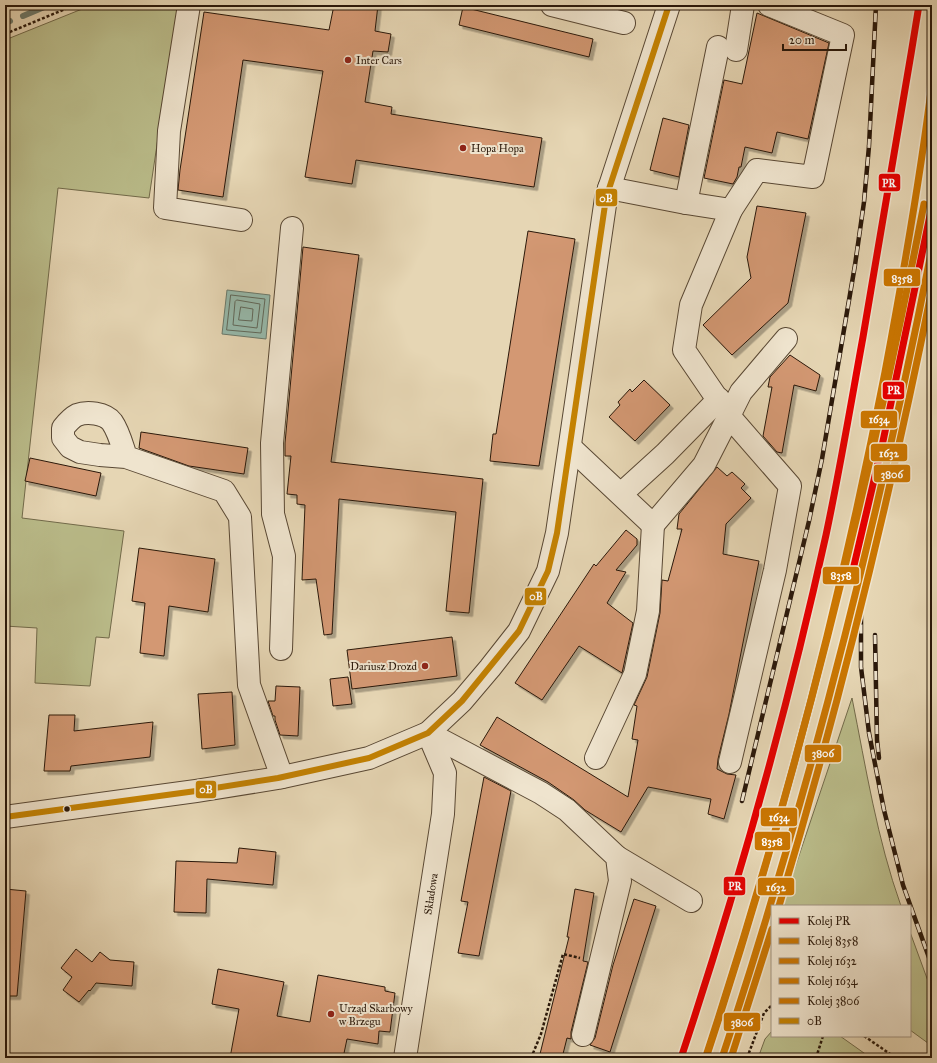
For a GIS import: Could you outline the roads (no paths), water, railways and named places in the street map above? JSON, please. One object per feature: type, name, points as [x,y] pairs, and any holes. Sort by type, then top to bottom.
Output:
[{"type":"street","points":[[189,5],[169,130],[165,208],[241,220]]},
{"type":"street","points":[[552,5],[624,23]]},
{"type":"street","points":[[5,817],[196,791],[282,777],[369,758],[428,733],[462,701],[490,668],[519,632],[548,571],[557,533],[606,198],[669,5]]},
{"type":"street","points":[[686,203],[727,48],[743,5]]},
{"type":"street","points":[[730,762],[775,570],[790,486],[724,408],[684,350],[691,306],[731,210],[756,170],[813,177],[843,35],[769,5]]},
{"type":"street","points":[[609,188],[731,210]]},
{"type":"street","points":[[281,648],[284,556],[273,514],[272,443],[292,228]]},
{"type":"street","points":[[621,494],[665,454],[724,408],[741,392],[786,339]]},
{"type":"street","points":[[596,758],[634,674],[648,611],[653,525],[704,465],[724,408]]},
{"type":"street","points":[[570,447],[653,525]]},
{"type":"street","points":[[126,457],[224,492],[240,517],[249,685],[282,777]]},
{"type":"street","points":[[428,733],[541,793],[567,810],[617,857],[691,901]]},
{"type":"street","name":"Składowa","points":[[405,1058],[443,814],[445,773],[428,733]]},
{"type":"street","points":[[583,1035],[620,881],[617,857]]},
{"type":"water","points":[[227,290],[270,295],[266,339],[222,334]]},
{"type":"waterway","points":[[23,16],[49,5]]},
{"type":"waterway","points":[[5,23],[10,21]]},
{"type":"railway","points":[[742,801],[809,521],[822,459],[855,265],[864,202],[869,146],[876,5]]},
{"type":"railway","points":[[882,446],[868,524],[863,563],[861,667],[869,733],[884,810],[903,885],[910,905]]},
{"type":"railway","points":[[875,635],[877,740],[879,758]]},
{"type":"railway","points":[[911,907],[932,966]]},
{"type":"rail line","name":"PR","points":[[681,1058],[742,864],[795,667],[826,535],[863,337],[919,5]]},
{"type":"rail line","name":"8358","points":[[706,1058],[759,889],[828,632],[885,372],[917,192],[932,83]]},
{"type":"rail line","name":"1634","points":[[706,1056],[771,845],[801,740],[855,527],[924,204]]},
{"type":"rail line","name":"PR","points":[[852,574],[882,446],[932,206]]},
{"type":"rail line","name":"1632","points":[[722,1058],[784,858],[840,656],[889,453],[932,248]]},
{"type":"rail line","name":"3806","points":[[779,905],[823,753],[863,599],[899,445],[932,289]]},
{"type":"rail line","name":"3806","points":[[731,1058],[771,932]]},
{"type":"place","name":"Inter Cars","points":[[348,60]]},
{"type":"place","name":"Hopa Hopa","points":[[463,148]]},
{"type":"place","name":"Dariusz Drozd","points":[[425,666]]},
{"type":"place","name":"Urząd Skarbowy w Brzegu","points":[[331,1014]]}]
